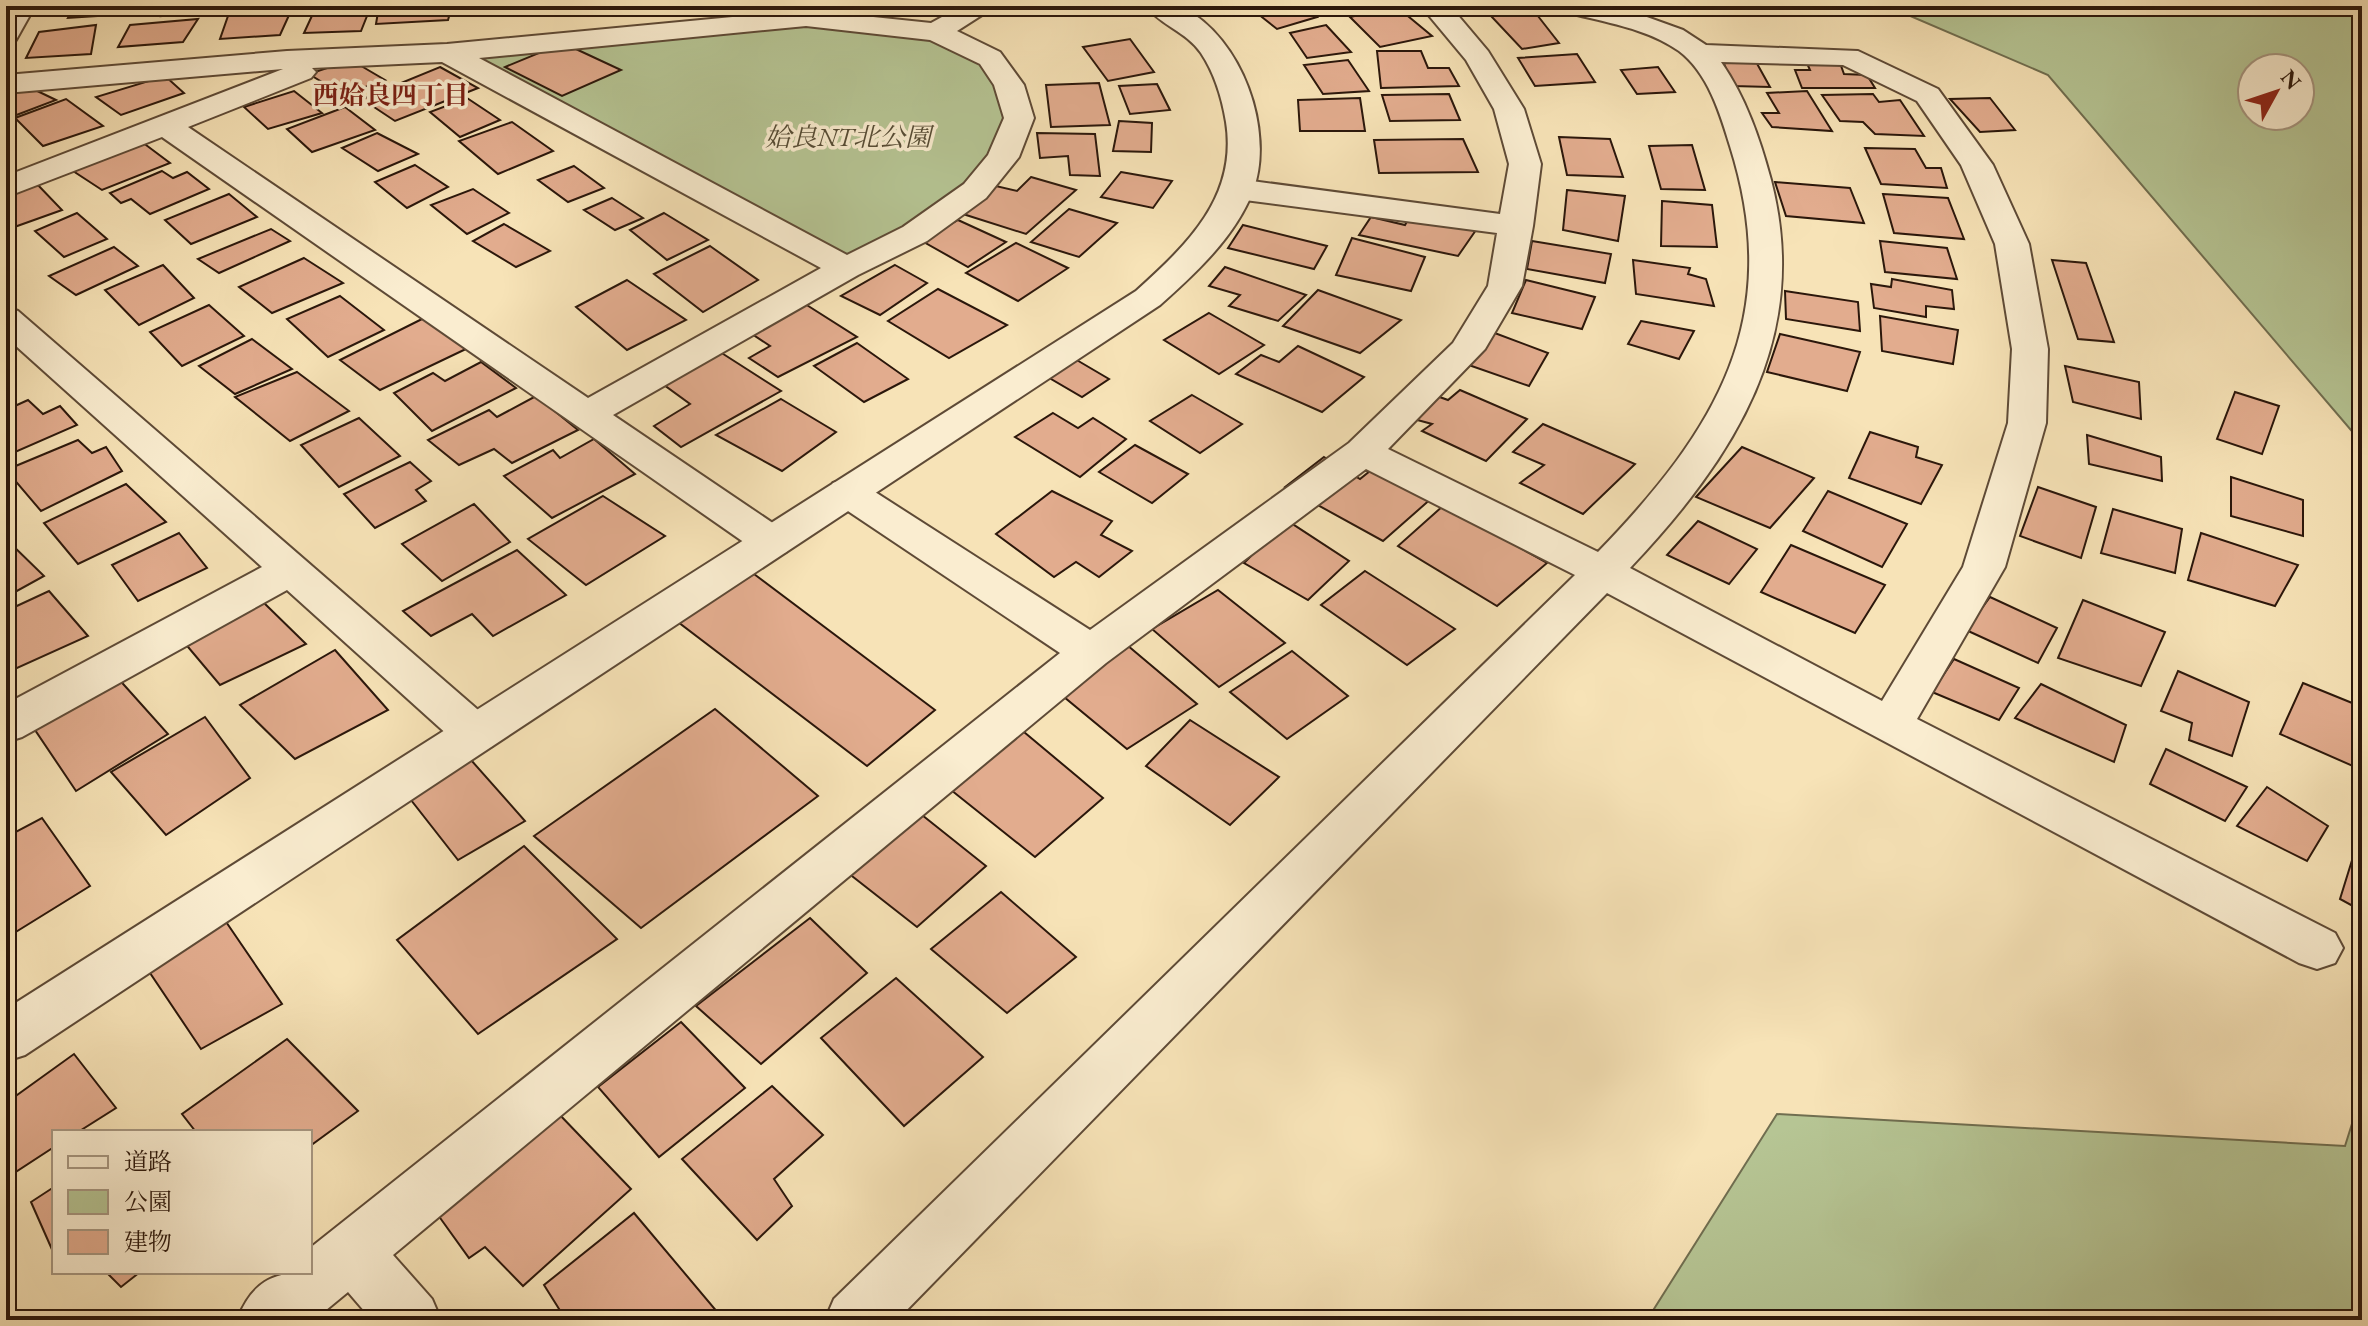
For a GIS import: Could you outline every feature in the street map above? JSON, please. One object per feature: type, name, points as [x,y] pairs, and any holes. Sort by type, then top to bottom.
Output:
[{"type":"street","points":[[6,34],[21,6]]},
{"type":"street","points":[[936,32],[982,6]]},
{"type":"street","points":[[6,1038],[1148,298],[1202,250],[1237,189],[1244,147],[1237,94],[1205,39],[1160,6]]},
{"type":"street","points":[[267,1320],[1091,652],[1363,452],[1467,349],[1505,286],[1525,164],[1509,109],[1478,57],[1435,6]]},
{"type":"street","points":[[855,1320],[1603,572],[1688,478],[1739,388],[1765,322],[1769,263],[1763,204],[1723,92],[1698,53],[1656,28],[1575,6]]},
{"type":"street","points":[[6,84],[337,57],[447,53],[806,18],[936,32],[990,58],[1009,85],[1019,118],[1003,157],[975,191],[915,234],[846,268],[587,414]]},
{"type":"street","points":[[447,53],[846,268]]},
{"type":"street","points":[[1698,53],[1848,57],[1928,95],[1977,165],[2012,244],[2030,349],[2027,423],[1984,567],[1890,726]]},
{"type":"street","points":[[6,187],[337,57]]},
{"type":"street","points":[[166,126],[772,542]]},
{"type":"street","points":[[1237,189],[1517,226]]},
{"type":"street","points":[[6,318],[476,734]]},
{"type":"street","points":[[1363,452],[1603,572],[1890,726],[2317,948]]},
{"type":"street","points":[[847,492],[1091,652]]},
{"type":"street","points":[[6,725],[292,569]]},
{"type":"street","points":[[352,1252],[411,1320]]},
{"type":"green space","points":[[1887,6],[2362,6],[2362,443],[2048,75]]},
{"type":"green space","name":"姶良NT北公園","points":[[806,18],[936,32],[1009,85],[1003,157],[846,268],[447,53]]},
{"type":"green space","points":[[2362,1092],[2362,1320],[1647,1320],[1777,1114],[2345,1146]]},
{"type":"building","points":[[75,6],[120,6],[113,15],[68,18]]},
{"type":"building","points":[[165,6],[208,6],[206,12],[161,16]]},
{"type":"building","points":[[371,6],[361,31],[304,33],[316,7]]},
{"type":"building","points":[[379,6],[452,6],[448,20],[376,24]]},
{"type":"building","points":[[473,6],[527,6],[472,12]]},
{"type":"building","points":[[1248,6],[1302,6],[1317,17],[1277,29]]},
{"type":"building","points":[[1397,7],[1432,36],[1380,47],[1350,17]]},
{"type":"building","points":[[1534,11],[1559,43],[1522,49],[1491,16]]},
{"type":"building","points":[[290,13],[280,35],[220,39],[228,16]]},
{"type":"building","points":[[198,19],[183,42],[118,47],[130,25]]},
{"type":"building","points":[[96,25],[91,54],[26,58],[39,32]]},
{"type":"building","points":[[1326,25],[1351,52],[1307,58],[1290,33]]},
{"type":"building","points":[[1130,39],[1154,72],[1108,81],[1083,47]]},
{"type":"building","points":[[563,43],[621,70],[562,96],[505,67]]},
{"type":"building","points":[[1377,51],[1421,51],[1428,68],[1449,68],[1459,86],[1381,88]]},
{"type":"building","points":[[1577,54],[1595,82],[1535,86],[1518,58]]},
{"type":"building","points":[[1722,59],[1755,60],[1770,87],[1733,86]]},
{"type":"building","points":[[351,60],[385,80],[343,95],[309,74]]},
{"type":"building","points":[[1348,60],[1369,91],[1323,94],[1304,65]]},
{"type":"building","points":[[1806,61],[1840,63],[1844,74],[1867,75],[1875,88],[1802,88],[1795,70],[1810,70]]},
{"type":"building","points":[[440,67],[478,88],[395,121],[362,99]]},
{"type":"building","points":[[1658,67],[1675,92],[1637,94],[1621,70]]},
{"type":"building","points":[[165,76],[184,93],[121,115],[96,97]]},
{"type":"building","points":[[1099,83],[1110,125],[1051,127],[1046,85]]},
{"type":"building","points":[[1157,84],[1170,110],[1130,114],[1119,86]]},
{"type":"building","points":[[29,87],[56,100],[6,119],[6,93]]},
{"type":"building","points":[[294,91],[322,113],[268,129],[244,107]]},
{"type":"building","points":[[1807,91],[1832,131],[1772,127],[1762,113],[1779,113],[1767,93]]},
{"type":"building","points":[[1449,94],[1460,120],[1390,121],[1382,95]]},
{"type":"building","points":[[1873,94],[1879,102],[1900,100],[1924,136],[1875,134],[1863,122],[1840,121],[1822,95]]},
{"type":"building","points":[[467,98],[500,120],[460,137],[430,112]]},
{"type":"building","points":[[1360,98],[1365,131],[1300,131],[1298,100]]},
{"type":"building","points":[[1990,98],[2015,130],[1980,132],[1950,99]]},
{"type":"building","points":[[66,99],[103,126],[43,146],[15,118]]},
{"type":"building","points":[[345,107],[375,130],[312,152],[287,129]]},
{"type":"building","points":[[1119,121],[1152,123],[1151,152],[1113,151]]},
{"type":"building","points":[[512,122],[553,151],[498,174],[459,141]]},
{"type":"building","points":[[377,133],[418,154],[378,171],[342,148]]},
{"type":"building","points":[[1037,133],[1095,134],[1100,176],[1070,175],[1068,156],[1040,158]]},
{"type":"building","points":[[1559,137],[1610,139],[1623,177],[1567,175]]},
{"type":"building","points":[[1463,139],[1478,172],[1379,173],[1374,140]]},
{"type":"building","points":[[142,142],[170,163],[102,190],[70,169]]},
{"type":"building","points":[[1692,145],[1705,190],[1661,189],[1649,146]]},
{"type":"building","points":[[1865,148],[1915,149],[1926,168],[1941,168],[1947,188],[1881,184]]},
{"type":"building","points":[[415,165],[448,187],[407,208],[375,182]]},
{"type":"building","points":[[574,166],[604,188],[568,202],[538,180]]},
{"type":"building","points":[[162,171],[173,178],[187,172],[209,189],[150,214],[131,199],[121,203],[110,193]]},
{"type":"building","points":[[1121,172],[1172,181],[1153,208],[1101,197]]},
{"type":"building","points":[[1031,177],[1076,190],[1026,234],[963,214],[996,186],[1017,191]]},
{"type":"building","points":[[1775,182],[1850,188],[1864,223],[1786,216]]},
{"type":"building","points":[[36,183],[62,210],[6,230],[6,194]]},
{"type":"building","points":[[473,189],[509,213],[467,234],[431,205]]},
{"type":"building","points":[[1567,190],[1625,196],[1618,241],[1563,230]]},
{"type":"building","points":[[229,194],[257,217],[191,244],[165,220]]},
{"type":"building","points":[[1883,194],[1948,198],[1964,239],[1894,233]]},
{"type":"building","points":[[612,198],[643,218],[615,230],[584,210]]},
{"type":"building","points":[[1662,201],[1712,205],[1717,247],[1661,246]]},
{"type":"building","points":[[1069,209],[1117,223],[1079,257],[1031,242]]},
{"type":"building","points":[[77,213],[107,239],[64,257],[35,231]]},
{"type":"building","points":[[664,213],[708,240],[667,260],[630,230]]},
{"type":"building","points":[[1371,217],[1405,225],[1409,218],[1476,230],[1458,256],[1359,235]]},
{"type":"building","points":[[958,220],[1006,242],[968,267],[922,241]]},
{"type":"building","points":[[504,224],[550,251],[516,267],[473,241]]},
{"type":"building","points":[[1243,225],[1327,246],[1314,269],[1228,248]]},
{"type":"building","points":[[271,229],[290,241],[219,273],[198,259]]},
{"type":"building","points":[[1352,238],[1425,257],[1411,291],[1336,275]]},
{"type":"building","points":[[1532,241],[1611,254],[1605,283],[1527,269]]},
{"type":"building","points":[[1880,241],[1947,248],[1957,279],[1885,272]]},
{"type":"building","points":[[1016,243],[1068,268],[1018,301],[966,273]]},
{"type":"building","points":[[710,246],[758,280],[703,312],[654,274]]},
{"type":"building","points":[[114,247],[138,266],[76,295],[49,276]]},
{"type":"building","points":[[304,258],[343,283],[272,313],[239,287]]},
{"type":"building","points":[[1633,260],[1690,268],[1688,274],[1706,279],[1714,306],[1636,294]]},
{"type":"building","points":[[2052,260],[2086,263],[2114,342],[2078,339]]},
{"type":"building","points":[[163,265],[194,298],[139,325],[105,290]]},
{"type":"building","points":[[895,265],[927,283],[880,315],[841,296]]},
{"type":"building","points":[[1225,267],[1306,295],[1278,321],[1229,306],[1240,295],[1209,286]]},
{"type":"building","points":[[1892,279],[1952,290],[1954,309],[1926,306],[1926,317],[1874,308],[1871,284],[1891,287]]},
{"type":"building","points":[[627,280],[686,320],[627,350],[576,307]]},
{"type":"building","points":[[1526,280],[1595,297],[1582,329],[1512,313]]},
{"type":"building","points":[[938,289],[1007,325],[949,358],[888,321]]},
{"type":"building","points":[[1318,290],[1401,320],[1360,353],[1283,326]]},
{"type":"building","points":[[1785,291],[1858,302],[1860,331],[1786,319]]},
{"type":"building","points":[[340,296],[384,330],[328,357],[287,319]]},
{"type":"building","points":[[802,302],[857,337],[778,377],[749,358],[770,346],[749,332]]},
{"type":"building","points":[[209,305],[244,336],[182,366],[150,332]]},
{"type":"building","points":[[1209,313],[1264,345],[1219,374],[1164,340]]},
{"type":"building","points":[[1880,316],[1958,330],[1953,364],[1882,351]]},
{"type":"building","points":[[426,317],[468,348],[380,390],[340,360]]},
{"type":"building","points":[[1641,321],[1694,331],[1679,359],[1628,344]]},
{"type":"building","points":[[1492,332],[1548,353],[1529,386],[1463,363]]},
{"type":"building","points":[[1780,334],[1860,352],[1847,391],[1767,372]]},
{"type":"building","points":[[252,339],[292,369],[235,394],[199,366]]},
{"type":"building","points":[[857,343],[908,379],[864,402],[814,366]]},
{"type":"building","points":[[1298,346],[1364,377],[1322,412],[1236,374],[1261,355],[1279,362]]},
{"type":"building","points":[[717,350],[781,391],[681,447],[654,426],[690,404],[660,382]]},
{"type":"building","points":[[1075,359],[1109,379],[1082,397],[1046,376]]},
{"type":"building","points":[[481,362],[516,388],[432,431],[394,393],[433,373],[445,381]]},
{"type":"building","points":[[2065,366],[2139,382],[2141,419],[2073,402]]},
{"type":"building","points":[[297,372],[349,411],[290,441],[235,397]]},
{"type":"building","points":[[1460,390],[1527,419],[1486,461],[1422,431],[1432,424],[1410,418],[1434,395],[1448,400]]},
{"type":"building","points":[[2235,392],[2279,406],[2262,454],[2217,439]]},
{"type":"building","points":[[1192,395],[1242,424],[1200,453],[1150,421]]},
{"type":"building","points":[[536,396],[578,430],[512,463],[494,449],[459,465],[428,440],[489,410],[497,417]]},
{"type":"building","points":[[781,399],[836,432],[782,471],[716,435]]},
{"type":"building","points":[[28,400],[43,414],[60,406],[77,425],[6,456],[6,410]]},
{"type":"building","points":[[1053,413],[1078,428],[1093,418],[1126,439],[1080,477],[1015,437]]},
{"type":"building","points":[[359,418],[400,456],[339,487],[301,445]]},
{"type":"building","points":[[1543,424],[1635,464],[1583,514],[1520,483],[1544,465],[1513,452]]},
{"type":"building","points":[[1870,432],[1918,447],[1916,457],[1942,465],[1921,504],[1849,478]]},
{"type":"building","points":[[2087,435],[2161,457],[2162,481],[2089,464]]},
{"type":"building","points":[[594,439],[635,474],[552,518],[504,476],[553,450],[560,458]]},
{"type":"building","points":[[78,440],[92,453],[106,447],[122,471],[41,511],[6,470]]},
{"type":"building","points":[[1135,445],[1188,474],[1152,503],[1099,472]]},
{"type":"building","points":[[1742,447],[1814,478],[1770,528],[1696,497]]},
{"type":"building","points":[[1324,457],[1360,479],[1375,467],[1433,497],[1383,541],[1285,487]]},
{"type":"building","points":[[410,462],[431,481],[416,490],[426,501],[375,528],[344,494]]},
{"type":"building","points":[[2231,477],[2303,500],[2303,536],[2231,516]]},
{"type":"building","points":[[126,484],[166,522],[78,564],[44,523]]},
{"type":"building","points":[[2038,487],[2096,507],[2081,558],[2020,536]]},
{"type":"building","points":[[1052,491],[1112,521],[1101,535],[1132,551],[1099,577],[1076,562],[1054,577],[996,534]]},
{"type":"building","points":[[1828,491],[1907,524],[1882,567],[1803,531]]},
{"type":"building","points":[[603,496],[665,536],[586,585],[528,539]]},
{"type":"building","points":[[474,504],[510,542],[442,581],[402,544]]},
{"type":"building","points":[[1444,505],[1547,563],[1497,606],[1398,546]]},
{"type":"building","points":[[1268,508],[1349,561],[1308,600],[1244,563],[1258,549]]},
{"type":"building","points":[[2113,509],[2182,529],[2175,573],[2101,553]]},
{"type":"building","points":[[1698,521],[1757,549],[1729,584],[1667,555]]},
{"type":"building","points":[[179,533],[207,568],[138,601],[112,565]]},
{"type":"building","points":[[2201,533],[2298,565],[2275,606],[2188,580]]},
{"type":"building","points":[[6,539],[44,576],[6,597]]},
{"type":"building","points":[[1791,545],[1885,585],[1855,633],[1761,592]]},
{"type":"building","points":[[517,550],[566,595],[493,636],[472,614],[431,636],[403,611]]},
{"type":"building","points":[[1365,571],[1455,629],[1407,665],[1321,605]]},
{"type":"building","points":[[754,574],[935,710],[867,766],[678,622]]},
{"type":"building","points":[[1218,590],[1285,643],[1219,687],[1152,629]]},
{"type":"building","points":[[49,591],[88,636],[6,673],[6,611]]},
{"type":"building","points":[[1990,597],[2057,628],[2038,663],[1966,630]]},
{"type":"building","points":[[261,600],[306,644],[220,685],[183,641]]},
{"type":"building","points":[[2083,600],[2165,632],[2141,686],[2058,658]]},
{"type":"building","points":[[1127,645],[1197,704],[1127,749],[1058,692]]},
{"type":"building","points":[[335,650],[388,710],[295,759],[240,705]]},
{"type":"building","points":[[1292,651],[1348,696],[1287,739],[1230,692]]},
{"type":"building","points":[[1954,659],[2019,688],[1999,720],[1932,692]]},
{"type":"building","points":[[2178,671],[2249,702],[2232,756],[2189,740],[2192,723],[2161,711]]},
{"type":"building","points":[[116,676],[168,734],[76,791],[29,721]]},
{"type":"building","points":[[2303,683],[2362,707],[2362,770],[2280,734]]},
{"type":"building","points":[[2041,684],[2126,725],[2114,762],[2015,718]]},
{"type":"building","points":[[715,709],[818,796],[641,928],[534,836]]},
{"type":"building","points":[[205,717],[250,778],[166,835],[111,772]]},
{"type":"building","points":[[1190,720],[1279,777],[1230,825],[1146,766]]},
{"type":"building","points":[[1018,727],[1103,798],[1035,857],[951,790]]},
{"type":"building","points":[[2166,749],[2247,787],[2225,821],[2150,784]]},
{"type":"building","points":[[471,760],[525,821],[458,860],[411,800]]},
{"type":"building","points":[[2267,787],[2328,826],[2307,861],[2237,826]]},
{"type":"building","points":[[917,811],[986,866],[917,927],[843,869]]},
{"type":"building","points":[[42,818],[90,886],[6,938],[6,837]]},
{"type":"building","points":[[2362,828],[2362,911],[2340,899]]},
{"type":"building","points":[[524,846],[617,939],[478,1034],[397,940]]},
{"type":"building","points":[[1001,892],[1076,957],[1007,1013],[931,949]]},
{"type":"building","points":[[220,913],[282,1004],[201,1049],[142,961]]},
{"type":"building","points":[[810,918],[867,973],[761,1064],[696,1006]]},
{"type":"building","points":[[896,978],[983,1057],[904,1126],[821,1038]]},
{"type":"building","points":[[681,1022],[745,1088],[659,1157],[598,1087]]},
{"type":"building","points":[[287,1039],[358,1111],[312,1145],[312,1130],[194,1130],[182,1114]]},
{"type":"building","points":[[74,1054],[116,1108],[81,1130],[52,1130],[52,1148],[11,1175],[6,1166],[6,1103]]},
{"type":"building","points":[[772,1086],[823,1135],[774,1179],[792,1206],[757,1240],[682,1159]]},
{"type":"building","points":[[558,1113],[631,1189],[523,1286],[485,1247],[469,1258],[438,1215]]},
{"type":"building","points":[[52,1188],[52,1249],[31,1202]]},
{"type":"building","points":[[634,1213],[724,1320],[566,1320],[544,1285]]},
{"type":"building","points":[[108,1274],[137,1274],[121,1287]]},
{"type":"district","name":"西姶良四丁目","points":[[391,95]]}]
